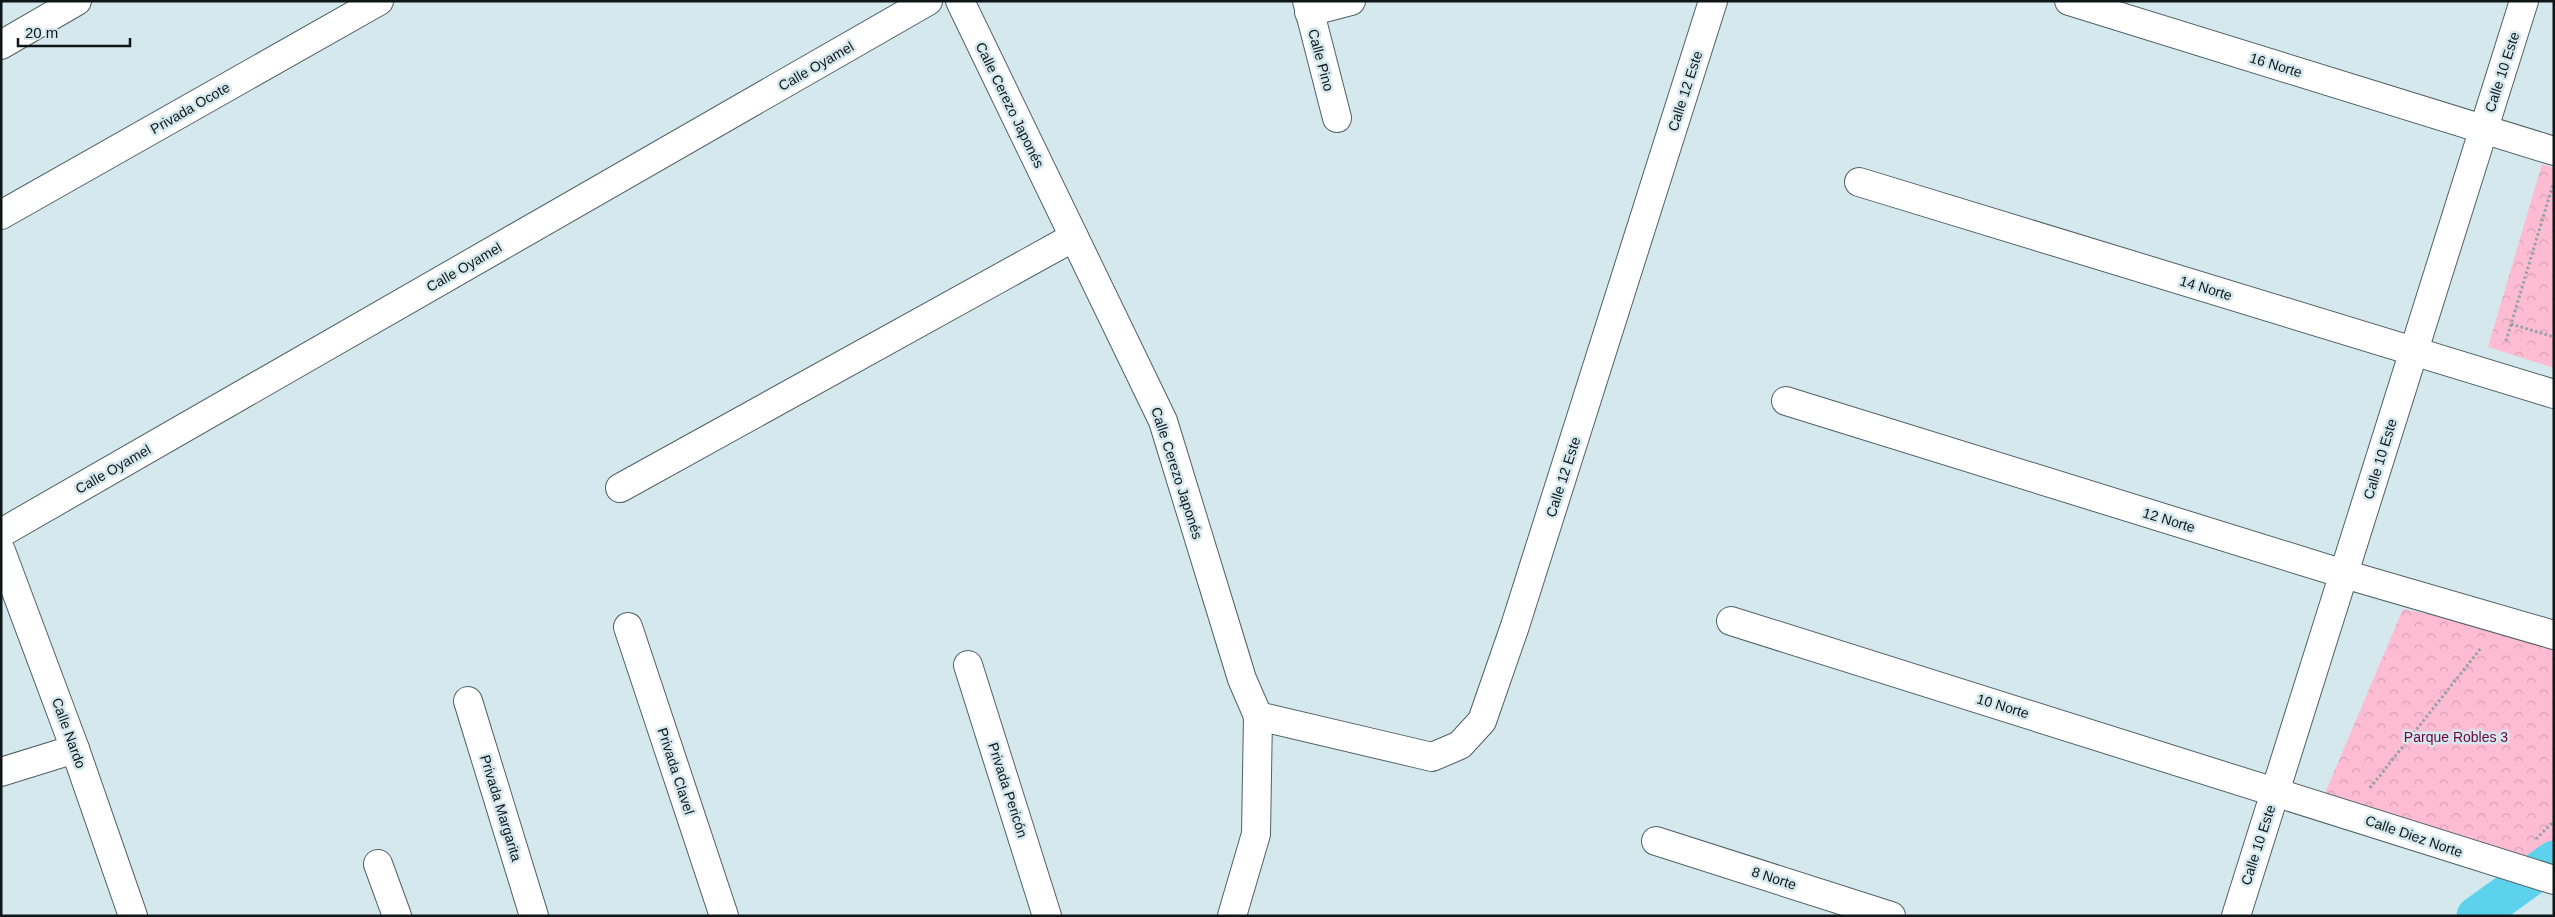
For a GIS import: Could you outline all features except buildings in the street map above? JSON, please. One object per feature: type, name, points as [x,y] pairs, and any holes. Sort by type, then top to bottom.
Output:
[{"type":"street","points":[[1,45],[77,1]]},
{"type":"street","name":"Privada Ocote","points":[[1,215],[379,1]]},
{"type":"street","name":"Calle Oyamel","points":[[1,533],[928,1]]},
{"type":"street","name":"Calle Cerezo Japonés","points":[[960,1],[1163,421],[1242,679],[1258,716],[1256,834],[1232,916]]},
{"type":"street","points":[[1308,6],[1351,1]]},
{"type":"street","name":"Calle 12 Este","points":[[1258,716],[1432,757],[1460,745],[1482,721],[1521,607],[1713,1]]},
{"type":"street","name":"16 Norte","points":[[2069,1],[2554,151]]},
{"type":"street","name":"Calle 10 Este","points":[[2236,916],[2524,1]]},
{"type":"street","name":"Calle Pino","points":[[1308,6],[1337,118]]},
{"type":"street","name":"14 Norte","points":[[1859,182],[2554,394]]},
{"type":"street","points":[[620,488],[1074,237]]},
{"type":"street","name":"12 Norte","points":[[1786,401],[2344,574],[2554,635]]},
{"type":"street","name":"Calle Nardo","points":[[1,551],[75,749],[133,916]]},
{"type":"street","name":"10 Norte","points":[[1731,621],[2275,792]]},
{"type":"street","name":"Privada Clavel","points":[[628,627],[724,916]]},
{"type":"street","name":"Privada Pericón","points":[[968,665],[1047,916]]},
{"type":"street","name":"Privada Margarita","points":[[468,701],[534,916]]},
{"type":"street","points":[[1,772],[75,749]]},
{"type":"street","name":"Calle Diez Norte","points":[[2275,792],[2554,880]]},
{"type":"street","name":"8 Norte","points":[[1656,840],[1891,916]]},
{"type":"street","points":[[378,864],[397,916]]},
{"type":"path","points":[[2506,341],[2554,180]]},
{"type":"path","points":[[2511,324],[2554,337]]},
{"type":"path","points":[[2349,814],[2484,643]]},
{"type":"green space","points":[[2542,164],[2554,168],[2554,368],[2488,347]]},
{"type":"green space","name":"Parque Robles 3","points":[[2403,609],[2496,628],[2554,647],[2554,874],[2323,798]]},
{"type":"waterway","points":[[2476,916],[2554,860]]}]
